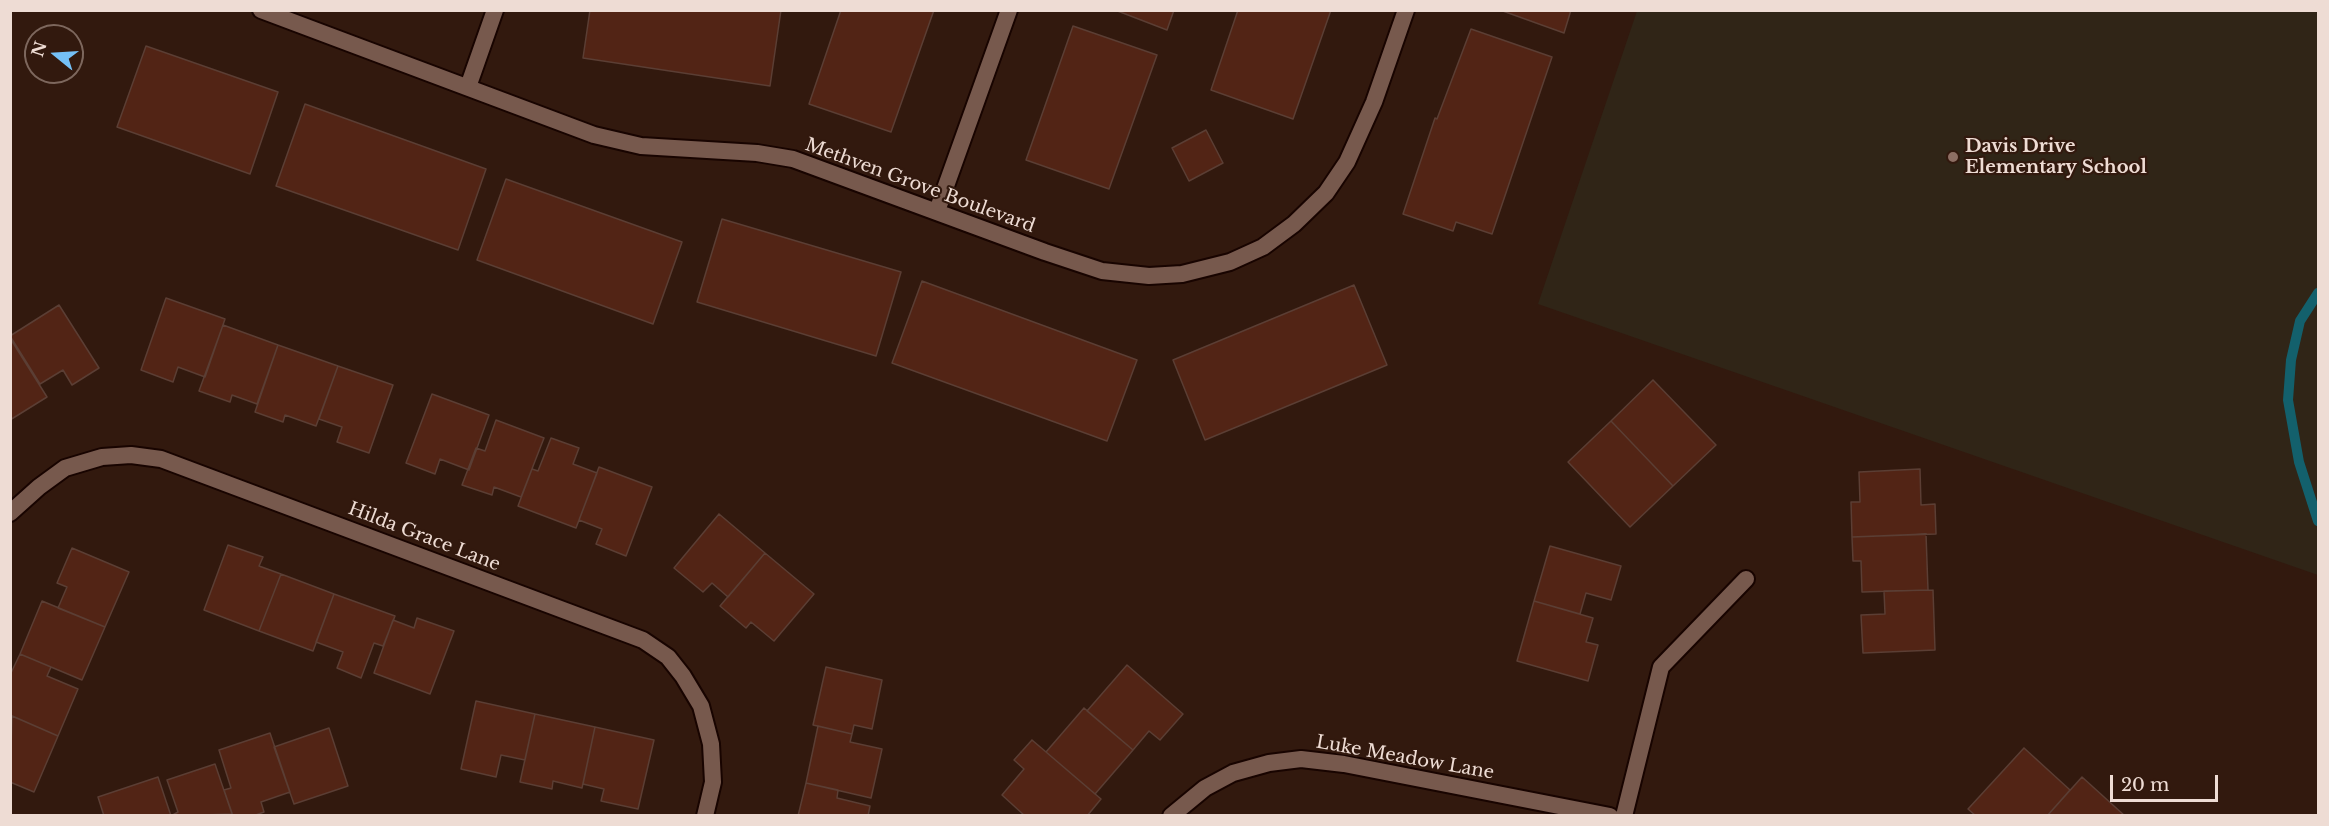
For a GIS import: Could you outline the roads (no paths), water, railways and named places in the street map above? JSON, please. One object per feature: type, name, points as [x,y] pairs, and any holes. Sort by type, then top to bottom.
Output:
[{"type":"street","name":"Methven Grove Boulevard","points":[[261,10],[594,135],[641,146],[757,153],[793,159],[1102,271],[1149,276],[1182,274],[1230,262],[1263,247],[1294,224],[1326,193],[1347,162],[1374,102],[1406,10]]},
{"type":"street","points":[[468,87],[495,10]]},
{"type":"street","points":[[937,212],[1009,10]]},
{"type":"street","name":"Hilda Grace Lane","points":[[10,513],[65,468],[102,457],[131,455],[161,459],[643,640],[668,657],[683,676],[701,706],[711,744],[713,782],[705,816]]},
{"type":"street","points":[[1624,816],[1660,667],[1746,579]]},
{"type":"street","name":"Luke Meadow Lane","points":[[1171,816],[1205,788],[1233,773],[1269,763],[1301,759],[1344,764],[1610,816]]},
{"type":"waterway","points":[[2318,293],[2300,321],[2291,360],[2288,400],[2299,462],[2318,521]]},
{"type":"place","name":"Davis Drive Elementary School","points":[[1953,157]]}]
